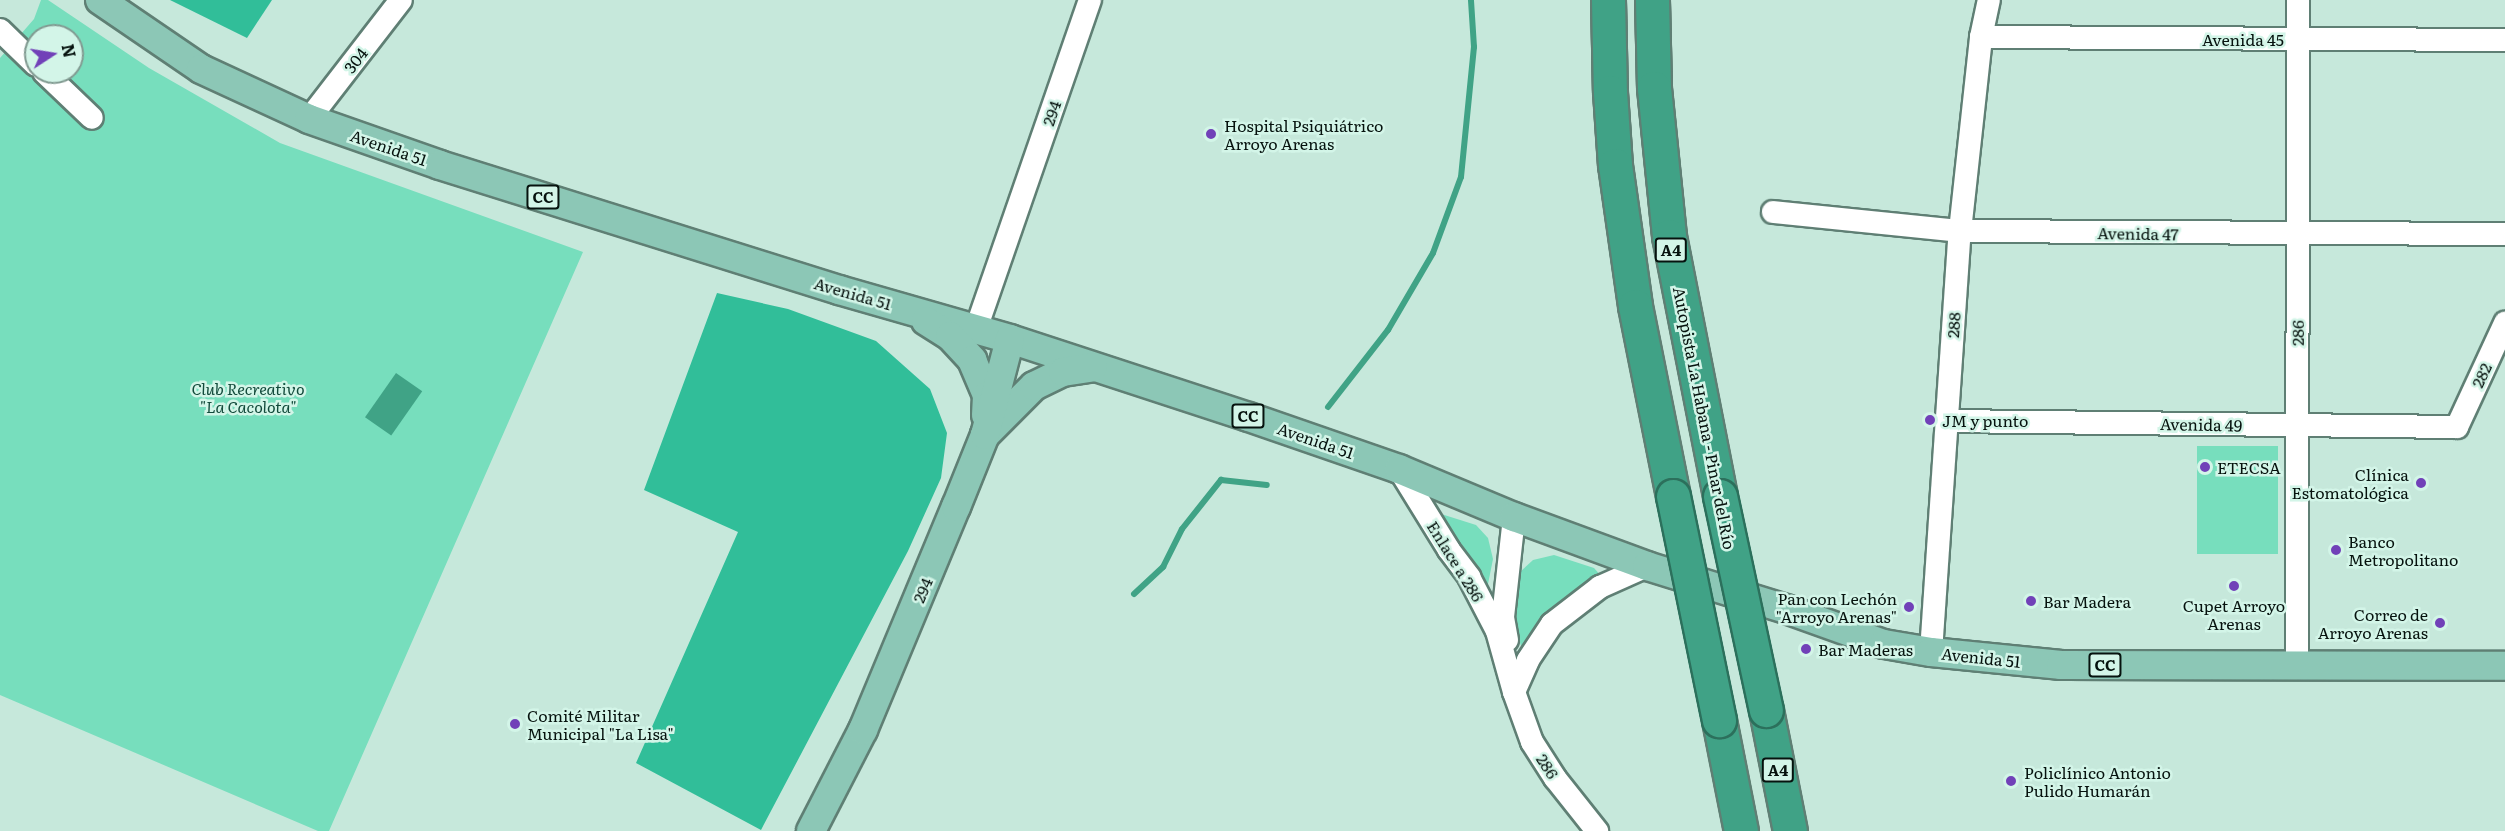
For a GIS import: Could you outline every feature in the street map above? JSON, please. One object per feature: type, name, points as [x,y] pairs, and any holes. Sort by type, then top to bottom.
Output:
[{"type":"highway","points":[[1608,0],[1610,92],[1615,165],[1635,306],[1741,831]]},
{"type":"highway","name":"Autopista La Habana - Pinar del Río","points":[[1653,0],[1654,88],[1669,236],[1720,496],[1790,831]]},
{"type":"highway","points":[[1721,728],[1767,717]]},
{"type":"main road","name":"Avenida 51","points":[[100,0],[201,69],[309,119],[440,165],[1096,367],[1399,469],[1514,517],[1647,566],[1797,613],[1884,644],[1931,652],[2061,665],[2505,666]]},
{"type":"main road","points":[[906,308],[950,336],[972,360],[987,396],[985,435]]},
{"type":"main road","name":"294","points":[[811,831],[863,730],[985,435],[1010,339]]},
{"type":"main road","points":[[985,435],[1034,386],[1063,372],[1096,367]]},
{"type":"street","name":"304","points":[[309,119],[401,0]]},
{"type":"street","name":"294","points":[[976,329],[1090,0]]},
{"type":"street","name":"288","points":[[1931,652],[1960,231],[1981,37],[1989,0]]},
{"type":"street","name":"286","points":[[2297,665],[2298,0]]},
{"type":"street","points":[[0,30],[24,53]]},
{"type":"street","name":"Avenida 45","points":[[1981,37],[2505,40]]},
{"type":"street","points":[[57,84],[92,118]]},
{"type":"street","name":"Avenida 47","points":[[1773,212],[1960,231],[2298,235],[2505,234]]},
{"type":"street","name":"282","points":[[2457,426],[2505,323]]},
{"type":"street","name":"Avenida 49","points":[[1946,421],[2457,426]]},
{"type":"street","name":"Enlace a 286","points":[[1399,469],[1480,597],[1497,631],[1514,692]]},
{"type":"street","name":"Enlace a 286","points":[[1514,517],[1503,616],[1514,692]]},
{"type":"street","points":[[1514,692],[1528,660],[1552,624],[1600,587],[1647,566]]},
{"type":"street","name":"286","points":[[1514,692],[1532,742],[1555,778],[1597,831]]},
{"type":"green space","name":"Club Recreativo \"La Cacolota\"","points":[[41,0],[48,0],[84,24],[30,24],[34,19]]},
{"type":"green space","name":"Club Recreativo \"La Cacolota\"","points":[[84,24],[149,68],[280,143],[583,252],[329,831],[318,831],[0,695],[0,58],[24,30],[24,84],[84,84]]},
{"type":"green space","points":[[2197,446],[2278,446],[2278,554],[2197,554]]},
{"type":"green space","points":[[1438,513],[1476,525],[1488,538],[1493,559],[1487,589]]},
{"type":"green space","points":[[1554,555],[1594,568],[1602,577],[1523,654],[1511,607],[1520,572],[1533,560]]},
{"type":"shaded area","points":[[170,0],[272,0],[247,38]]},
{"type":"shaded area","points":[[717,293],[788,309],[876,341],[930,389],[947,433],[941,478],[908,551],[761,830],[636,763],[738,532],[644,490]]},
{"type":"shaded area","points":[[396,373],[422,391],[391,436],[365,417]]},
{"type":"waterway","points":[[1328,407],[1388,330],[1433,253],[1461,177],[1474,47],[1471,0]]},
{"type":"waterway","points":[[1134,594],[1163,567],[1182,529],[1221,480],[1267,485]]},
{"type":"place","name":"Hospital Psiquiátrico Arroyo Arenas","points":[[1211,134]]},
{"type":"place","name":"JM y punto","points":[[1930,420]]},
{"type":"place","name":"ETECSA","points":[[2205,467]]},
{"type":"place","name":"Clínica Estomatológica","points":[[2421,483]]},
{"type":"place","name":"Banco Metropolitano","points":[[2336,550]]},
{"type":"place","name":"Cupet Arroyo Arenas","points":[[2234,586]]},
{"type":"place","name":"Bar Madera","points":[[2031,601]]},
{"type":"place","name":"Pan con Lechón \"Arroyo Arenas\"","points":[[1909,607]]},
{"type":"place","name":"Correo de Arroyo Arenas","points":[[2440,623]]},
{"type":"place","name":"Bar Maderas","points":[[1806,649]]},
{"type":"place","name":"Comité Militar Municipal \"La Lisa\"","points":[[515,724]]},
{"type":"place","name":"Policlínico Antonio Pulido Humarán","points":[[2011,781]]}]
